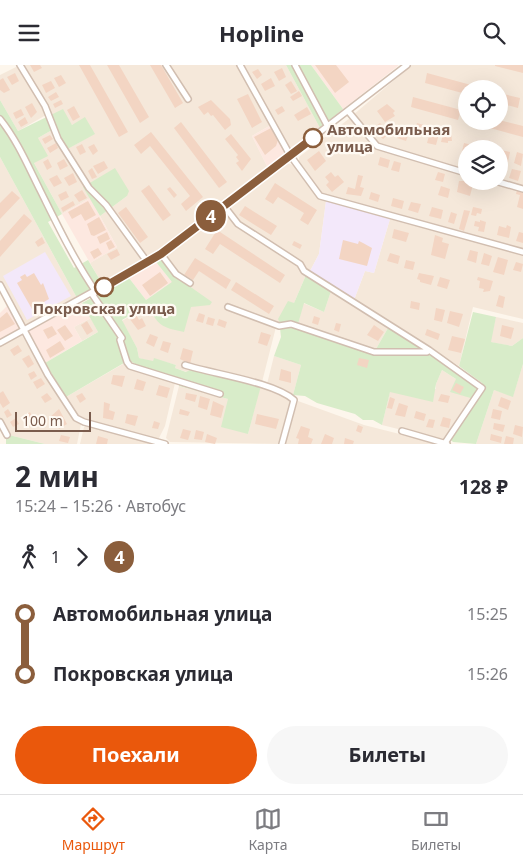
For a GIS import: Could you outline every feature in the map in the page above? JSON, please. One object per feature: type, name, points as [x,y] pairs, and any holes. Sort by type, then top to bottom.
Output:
[{"type":"street","points":[[20,65],[45,106],[58,139],[89,188],[106,205],[148,263]]},
{"type":"street","points":[[166,65],[188,99]]},
{"type":"street","points":[[240,65],[290,155],[317,192],[325,198],[523,252]]},
{"type":"street","points":[[295,65],[328,127]]},
{"type":"street","points":[[0,343],[148,263],[328,127],[401,67],[407,65]]},
{"type":"street","points":[[348,111],[377,146],[458,171]]},
{"type":"street","points":[[0,119],[25,159],[94,293],[122,337],[120,340],[130,366],[220,393]]},
{"type":"street","points":[[508,185],[523,189]]},
{"type":"street","points":[[224,205],[238,224],[300,264],[304,271],[429,350],[482,387],[447,444],[402,431]]},
{"type":"street","points":[[161,254],[176,274],[190,283]]},
{"type":"street","points":[[0,285],[48,375],[76,418],[84,422],[165,444]]},
{"type":"street","points":[[228,307],[279,326],[291,324],[374,352],[427,352],[429,350]]},
{"type":"street","points":[[185,365],[266,386],[294,400],[282,444]]},
{"type":"street","points":[[0,422],[7,435]]},
{"type":"shaded area","points":[[24,65],[237,65],[271,125],[252,136],[268,168],[216,205],[149,258],[103,285],[90,263],[117,247],[100,216],[127,196],[84,187],[90,198],[62,214],[34,163],[38,138],[52,130],[64,151],[94,134],[52,116],[47,103],[30,79]]},
{"type":"shaded area","points":[[242,65],[286,65],[320,128],[290,148]]},
{"type":"shaded area","points":[[311,65],[398,65],[398,66],[343,109]]},
{"type":"shaded area","points":[[412,65],[523,65],[523,186],[508,182],[508,140],[458,140],[458,169],[378,144],[353,115]]},
{"type":"shaded area","points":[[18,66],[46,115],[18,131],[0,100],[0,75]]},
{"type":"shaded area","points":[[350,118],[376,149],[458,173],[458,190],[508,190],[508,187],[523,191],[523,249],[322,194],[299,163],[299,157]]},
{"type":"shaded area","points":[[271,125],[286,151],[282,157],[268,168],[252,136]]},
{"type":"shaded area","points":[[0,157],[77,298],[29,325],[24,324],[0,280]]},
{"type":"shaded area","points":[[287,163],[293,165],[315,194],[326,201],[319,254],[310,271],[239,222],[230,211],[230,207]]},
{"type":"shaded area","points":[[90,198],[117,247],[90,263],[62,214]]},
{"type":"shaded area","points":[[326,201],[390,219],[374,273],[365,271],[354,300],[310,271],[319,254]]},
{"type":"shaded area","points":[[223,211],[237,225],[299,265],[306,275],[294,303],[276,327],[262,382],[187,372],[175,368],[176,365],[154,359],[153,362],[139,358],[137,348],[122,321],[148,305],[175,276],[161,259]]},
{"type":"shaded area","points":[[390,219],[523,255],[523,319],[473,307],[459,366],[354,300],[365,271],[374,273]]},
{"type":"shaded area","points":[[45,252],[71,296],[27,320],[3,276]]},
{"type":"shaded area","points":[[156,262],[172,282],[146,300],[129,278]]},
{"type":"shaded area","points":[[331,291],[388,328],[376,349],[298,324],[303,303],[324,312]]},
{"type":"shaded area","points":[[82,303],[91,318],[74,327],[82,341],[45,363],[29,334],[30,330]]},
{"type":"shaded area","points":[[8,305],[20,327],[18,331],[0,341],[0,313]]},
{"type":"shaded area","points":[[496,317],[523,323],[523,338],[512,346],[490,342]]},
{"type":"shaded area","points":[[91,318],[98,332],[82,341],[74,327]]},
{"type":"shaded area","points":[[21,334],[69,412],[81,424],[77,444],[45,444],[9,435],[0,418],[0,346]]},
{"type":"shaded area","points":[[274,356],[301,365],[293,395],[269,387],[267,384]]},
{"type":"shaded area","points":[[123,364],[175,383],[165,426],[158,440],[79,417],[66,397]]},
{"type":"shaded area","points":[[523,364],[523,444],[476,444],[494,390],[513,396]]},
{"type":"shaded area","points":[[442,370],[456,379],[474,399],[447,438],[442,440],[382,425],[390,391],[436,389],[436,384]]},
{"type":"shaded area","points":[[179,386],[228,399],[248,434],[260,387],[286,397],[291,402],[280,444],[170,442],[166,438]]},
{"type":"shaded area","points":[[298,401],[364,425],[439,444],[283,444]]},
{"type":"shaded area","points":[[87,425],[157,444],[80,444],[84,427]]},
{"type":"green space","points":[[286,65],[311,65],[343,109],[320,128]]},
{"type":"green space","points":[[0,100],[18,131],[63,109],[72,125],[85,117],[95,134],[64,151],[52,130],[38,138],[48,156],[34,163],[62,214],[48,222],[74,268],[88,260],[103,285],[77,298],[0,157]]},
{"type":"green space","points":[[115,168],[129,191],[127,196],[100,216],[83,187]]},
{"type":"green space","points":[[161,259],[175,276],[212,302],[210,305],[191,307],[184,332],[161,325],[148,305],[122,320],[137,348],[139,358],[153,361],[154,358],[176,365],[175,368],[186,372],[196,367],[262,382],[248,434],[221,427],[228,399],[179,386],[179,380],[140,367],[129,360],[66,397],[45,363],[98,332],[82,303],[129,278],[146,300],[172,282],[156,262]]},
{"type":"green space","points":[[306,275],[331,291],[324,312],[304,303],[298,324],[291,321],[280,323],[278,319],[288,301],[294,303]]},
{"type":"green space","points":[[473,312],[496,317],[491,342],[512,346],[523,338],[523,364],[513,397],[494,390],[476,444],[453,442],[450,439],[484,388],[482,383],[459,366]]},
{"type":"green space","points":[[290,327],[374,354],[432,355],[478,388],[474,399],[450,392],[456,379],[442,370],[436,384],[433,402],[390,392],[382,425],[373,420],[363,420],[355,414],[317,403],[305,396],[293,395],[301,365],[274,356],[281,337],[280,328]]},
{"type":"green space","points":[[388,328],[422,348],[422,350],[376,349]]},
{"type":"green space","points":[[9,435],[45,444],[6,444],[6,436]]},
{"type":"building","points":[[30,65],[40,65],[42,68],[34,72]]},
{"type":"building","points":[[79,65],[90,65],[128,132],[119,137]]},
{"type":"building","points":[[107,65],[119,65],[149,117],[140,123]]},
{"type":"building","points":[[150,65],[161,65],[183,103],[175,108]]},
{"type":"building","points":[[315,65],[336,65],[349,82],[335,93]]},
{"type":"building","points":[[523,65],[523,73],[495,66]]},
{"type":"building","points":[[282,68],[286,77],[279,81],[274,72]]},
{"type":"building","points":[[258,69],[262,75],[257,79],[252,72]]},
{"type":"building","points":[[15,73],[19,81],[12,85],[7,77]]},
{"type":"building","points":[[427,73],[458,81],[458,92],[425,83]]},
{"type":"building","points":[[61,75],[66,83],[59,87],[54,78]]},
{"type":"building","points":[[3,78],[10,90],[4,93],[0,90],[0,80]]},
{"type":"building","points":[[271,78],[275,86],[265,91],[261,84]]},
{"type":"building","points":[[51,81],[55,88],[46,93],[42,85]]},
{"type":"building","points":[[291,81],[297,91],[291,94],[285,85]]},
{"type":"building","points":[[299,91],[302,96],[293,101],[290,97]]},
{"type":"building","points":[[56,92],[59,97],[51,101],[48,97]]},
{"type":"building","points":[[248,94],[262,122],[252,128],[237,99]]},
{"type":"building","points":[[508,95],[520,98],[518,108],[508,105]]},
{"type":"building","points":[[413,97],[458,109],[458,120],[411,107]]},
{"type":"building","points":[[61,100],[63,104],[55,108],[53,104]]},
{"type":"building","points":[[211,100],[230,119],[231,125],[225,130],[213,115],[211,116],[208,112],[204,115],[198,107]]},
{"type":"building","points":[[32,103],[37,112],[31,118],[25,107]]},
{"type":"building","points":[[387,104],[395,111],[393,113],[395,116],[385,122],[377,111]]},
{"type":"building","points":[[74,106],[80,117],[73,121],[67,110]]},
{"type":"building","points":[[282,106],[285,111],[278,115],[275,110]]},
{"type":"building","points":[[307,107],[311,114],[298,121],[294,115]]},
{"type":"building","points":[[21,109],[24,115],[16,119],[13,113]]},
{"type":"building","points":[[25,117],[28,123],[21,127],[18,122]]},
{"type":"building","points":[[181,122],[227,182],[219,188],[174,128]]},
{"type":"building","points":[[508,122],[523,126],[523,137],[497,130],[508,130]]},
{"type":"building","points":[[380,123],[389,134],[383,139],[375,127]]},
{"type":"building","points":[[417,123],[427,126],[425,136],[412,131],[413,126],[416,126]]},
{"type":"building","points":[[401,127],[410,130],[406,141],[397,138]]},
{"type":"building","points":[[271,128],[278,140],[276,146],[265,155],[254,137]]},
{"type":"building","points":[[444,131],[451,133],[452,141],[448,141],[448,143],[441,142]]},
{"type":"building","points":[[151,132],[203,197],[186,211],[181,204],[190,196],[150,146],[141,154],[134,145]]},
{"type":"building","points":[[430,132],[439,134],[436,145],[427,143]]},
{"type":"building","points":[[231,134],[251,159],[242,171],[236,163],[239,161],[236,157],[238,155],[225,139]]},
{"type":"building","points":[[50,135],[53,139],[45,144],[42,139]]},
{"type":"building","points":[[56,143],[58,148],[50,153],[47,148]]},
{"type":"building","points":[[82,144],[86,152],[80,155],[76,147]]},
{"type":"building","points":[[94,144],[98,151],[93,155],[88,147]]},
{"type":"building","points":[[319,151],[326,161],[315,171],[307,160]]},
{"type":"building","points":[[517,152],[523,154],[521,166],[514,163]]},
{"type":"building","points":[[380,157],[390,160],[388,168],[378,165]]},
{"type":"building","points":[[48,159],[52,167],[47,170],[43,162]]},
{"type":"building","points":[[64,159],[68,166],[60,170],[57,163]]},
{"type":"building","points":[[104,161],[108,168],[98,174],[93,166]]},
{"type":"building","points":[[394,161],[401,163],[399,172],[391,170]]},
{"type":"building","points":[[92,168],[97,177],[92,179],[88,171]]},
{"type":"building","points":[[512,169],[521,171],[518,181],[509,178]]},
{"type":"building","points":[[331,172],[335,177],[338,175],[344,182],[332,192],[326,185],[329,182],[325,177]]},
{"type":"building","points":[[438,172],[445,174],[443,182],[435,180]]},
{"type":"building","points":[[73,173],[77,182],[69,186],[64,178]]},
{"type":"building","points":[[57,175],[62,183],[54,187],[49,179]]},
{"type":"building","points":[[358,175],[363,176],[360,187],[364,188],[361,196],[346,194],[348,187],[355,189]]},
{"type":"building","points":[[275,183],[317,210],[308,225],[300,220],[304,213],[278,197],[273,204],[265,199]]},
{"type":"building","points":[[149,185],[171,215],[163,221],[141,191]]},
{"type":"building","points":[[441,186],[450,189],[448,198],[438,195]]},
{"type":"building","points":[[458,186],[458,190],[472,190],[470,196],[457,192]]},
{"type":"building","points":[[170,187],[177,195],[174,198],[167,189]]},
{"type":"building","points":[[82,190],[87,198],[79,202],[74,195]]},
{"type":"building","points":[[517,190],[523,192],[523,209],[517,207],[520,195],[516,194]]},
{"type":"building","points":[[12,191],[20,198],[0,219],[0,203]]},
{"type":"building","points":[[66,191],[69,197],[61,201],[58,195]]},
{"type":"building","points":[[371,192],[380,195],[378,202],[369,199]]},
{"type":"building","points":[[393,198],[404,201],[402,209],[391,206]]},
{"type":"building","points":[[73,201],[75,205],[63,212],[61,208]]},
{"type":"building","points":[[88,201],[96,215],[85,221],[81,214],[72,219],[68,212]]},
{"type":"building","points":[[411,202],[421,204],[418,213],[408,210]]},
{"type":"building","points":[[245,206],[277,226],[271,235],[239,215]]},
{"type":"building","points":[[126,207],[148,237],[140,243],[118,213]]},
{"type":"building","points":[[432,207],[443,210],[441,219],[429,216]]},
{"type":"building","points":[[473,207],[482,209],[481,214],[471,215]]},
{"type":"building","points":[[464,210],[470,211],[464,231],[459,229]]},
{"type":"building","points":[[451,212],[457,214],[454,224],[448,222]]},
{"type":"building","points":[[24,214],[32,221],[0,257],[0,241]]},
{"type":"building","points":[[99,217],[106,230],[94,236],[91,235],[87,224]]},
{"type":"building","points":[[480,220],[486,222],[484,232],[478,231],[479,227],[474,226],[475,221],[480,222]]},
{"type":"building","points":[[507,225],[511,227],[509,238],[497,235],[499,226],[506,228]]},
{"type":"building","points":[[394,229],[409,233],[406,242],[392,238]]},
{"type":"building","points":[[217,230],[285,275],[280,283],[220,244],[213,254],[205,249]]},
{"type":"building","points":[[107,232],[110,239],[100,244],[97,237]]},
{"type":"building","points":[[519,232],[523,233],[523,243],[516,241]]},
{"type":"building","points":[[435,235],[443,238],[442,242],[449,244],[445,259],[431,255]]},
{"type":"building","points":[[42,237],[45,243],[38,247],[35,242]]},
{"type":"building","points":[[111,240],[115,247],[109,250],[106,243]]},
{"type":"building","points":[[343,240],[358,244],[359,241],[372,248],[367,266],[339,259]]},
{"type":"building","points":[[294,241],[302,245],[300,249],[292,245]]},
{"type":"building","points":[[98,248],[102,254],[94,259],[90,252]]},
{"type":"building","points":[[117,249],[120,255],[111,260],[107,254]]},
{"type":"building","points":[[470,250],[478,252],[476,263],[467,260]]},
{"type":"building","points":[[390,253],[400,256],[398,264],[387,261]]},
{"type":"building","points":[[484,253],[492,256],[489,266],[481,264]]},
{"type":"building","points":[[498,257],[508,260],[504,275],[493,272]]},
{"type":"building","points":[[195,258],[231,280],[226,289],[199,271],[193,280],[184,275]]},
{"type":"building","points":[[406,260],[415,262],[413,270],[404,268]]},
{"type":"building","points":[[516,262],[523,264],[521,272],[513,270]]},
{"type":"building","points":[[160,272],[168,283],[150,296],[142,285]]},
{"type":"building","points":[[34,273],[41,285],[43,283],[49,299],[32,309],[17,283],[22,280],[20,277],[25,274],[27,277]]},
{"type":"building","points":[[419,273],[434,276],[431,285],[420,282],[417,279]]},
{"type":"building","points":[[440,277],[450,280],[447,289],[437,286]]},
{"type":"building","points":[[478,277],[493,281],[490,291],[483,292],[484,289],[479,288],[480,281],[477,280]]},
{"type":"building","points":[[236,282],[274,306],[269,314],[231,290]]},
{"type":"building","points":[[499,295],[505,297],[503,308],[496,306]]},
{"type":"building","points":[[411,301],[420,303],[419,310],[410,308]]},
{"type":"building","points":[[83,307],[86,312],[78,316],[75,312]]},
{"type":"building","points":[[148,307],[152,315],[148,317],[144,309]]},
{"type":"building","points":[[436,308],[445,310],[442,322],[434,320]]},
{"type":"building","points":[[450,311],[463,314],[459,327],[447,323]]},
{"type":"building","points":[[7,312],[15,324],[0,332],[0,318]]},
{"type":"building","points":[[199,313],[205,315],[203,323],[196,321]]},
{"type":"building","points":[[136,314],[139,320],[142,318],[146,326],[138,330],[129,318]]},
{"type":"building","points":[[314,316],[320,318],[318,325],[312,323]]},
{"type":"building","points":[[208,317],[215,319],[213,326],[206,324]]},
{"type":"building","points":[[219,319],[227,322],[225,328],[217,325]]},
{"type":"building","points":[[87,321],[93,331],[87,335],[81,325]]},
{"type":"building","points":[[336,323],[341,324],[339,332],[334,330]]},
{"type":"building","points":[[65,325],[73,336],[65,341],[57,330]]},
{"type":"building","points":[[374,325],[384,332],[378,341],[367,335]]},
{"type":"building","points":[[502,325],[514,328],[511,339],[500,336]]},
{"type":"building","points":[[52,326],[57,334],[48,339],[43,330]]},
{"type":"building","points":[[427,329],[440,334],[438,340],[425,335]]},
{"type":"building","points":[[261,332],[271,335],[267,346],[258,343]]},
{"type":"building","points":[[150,334],[158,337],[154,347],[146,343]]},
{"type":"building","points":[[452,336],[465,339],[461,353],[448,350]]},
{"type":"building","points":[[60,341],[65,349],[50,358],[46,350]]},
{"type":"building","points":[[163,341],[171,343],[168,353],[160,350]]},
{"type":"building","points":[[18,345],[22,351],[14,356],[10,350]]},
{"type":"building","points":[[183,348],[193,351],[190,364],[180,359]]},
{"type":"building","points":[[29,355],[34,364],[28,368],[22,359]]},
{"type":"building","points":[[359,358],[369,360],[367,368],[357,365]]},
{"type":"building","points":[[281,369],[291,372],[291,383],[279,380]]},
{"type":"building","points":[[34,371],[37,376],[31,380],[28,374]]},
{"type":"building","points":[[113,375],[125,376],[122,387],[111,384]]},
{"type":"building","points":[[41,378],[45,384],[37,389],[33,382]]},
{"type":"building","points":[[137,379],[146,382],[143,391],[134,389]]},
{"type":"building","points":[[456,383],[464,387],[460,394],[452,390]]},
{"type":"building","points":[[159,385],[170,388],[167,398],[156,395]]},
{"type":"building","points":[[3,391],[10,403],[3,408],[0,403],[0,393]]},
{"type":"building","points":[[47,393],[52,399],[45,403],[41,397]]},
{"type":"building","points":[[82,393],[86,399],[80,403],[76,396]]},
{"type":"building","points":[[186,393],[197,395],[195,402],[185,399]]},
{"type":"building","points":[[441,394],[450,396],[448,403],[438,401]]},
{"type":"building","points":[[200,396],[210,399],[207,410],[198,407]]},
{"type":"building","points":[[390,397],[395,399],[392,409],[387,408]]},
{"type":"building","points":[[501,397],[511,401],[508,410],[498,406]]},
{"type":"building","points":[[213,401],[224,406],[221,418],[210,415]]},
{"type":"building","points":[[104,402],[110,404],[109,410],[115,412],[113,420],[103,418]]},
{"type":"building","points":[[399,403],[408,406],[405,417],[395,415]]},
{"type":"building","points":[[8,409],[12,415],[7,418],[4,412]]},
{"type":"building","points":[[59,409],[67,424],[59,429],[55,421],[51,423],[48,419]]},
{"type":"building","points":[[180,409],[190,412],[188,416],[179,414]]},
{"type":"building","points":[[493,409],[502,411],[500,420],[491,418]]},
{"type":"building","points":[[416,411],[426,414],[424,421],[414,418]]},
{"type":"building","points":[[30,412],[33,418],[27,421],[24,416]]},
{"type":"building","points":[[127,414],[138,416],[135,426],[125,423]]},
{"type":"building","points":[[257,414],[279,419],[276,429],[255,424]]},
{"type":"building","points":[[443,417],[451,419],[449,428],[440,426]]},
{"type":"building","points":[[16,418],[19,424],[13,427],[10,422]]},
{"type":"building","points":[[429,419],[435,420],[433,428],[426,427]]},
{"type":"building","points":[[154,421],[160,423],[158,429],[152,428]]},
{"type":"building","points":[[494,423],[505,425],[503,432],[493,429]]},
{"type":"building","points":[[358,425],[363,427],[361,433],[356,431]]},
{"type":"building","points":[[515,425],[523,427],[522,437],[513,434]]},
{"type":"building","points":[[301,426],[310,429],[308,437],[313,439],[311,444],[298,444],[299,439],[296,438]]},
{"type":"building","points":[[183,429],[191,431],[188,440],[180,438]]},
{"type":"building","points":[[196,430],[204,432],[202,440],[194,439]]},
{"type":"building","points":[[207,434],[217,438],[215,444],[205,442]]},
{"type":"building","points":[[325,434],[334,438],[332,444],[321,444]]},
{"type":"building","points":[[491,434],[502,437],[501,443],[490,440]]},
{"type":"building","points":[[61,435],[70,437],[68,443],[59,441]]},
{"type":"building","points":[[98,436],[108,439],[107,444],[96,444]]},
{"type":"building","points":[[506,436],[514,438],[513,444],[504,444]]},
{"type":"building","points":[[345,438],[354,441],[353,444],[344,444]]},
{"type":"bus line","name":"4","points":[[104,287],[161,254],[313,138]]},
{"type":"place","name":"Автомобильная улица","points":[[313,138]]},
{"type":"place","name":"Покровская улица","points":[[104,287]]}]
